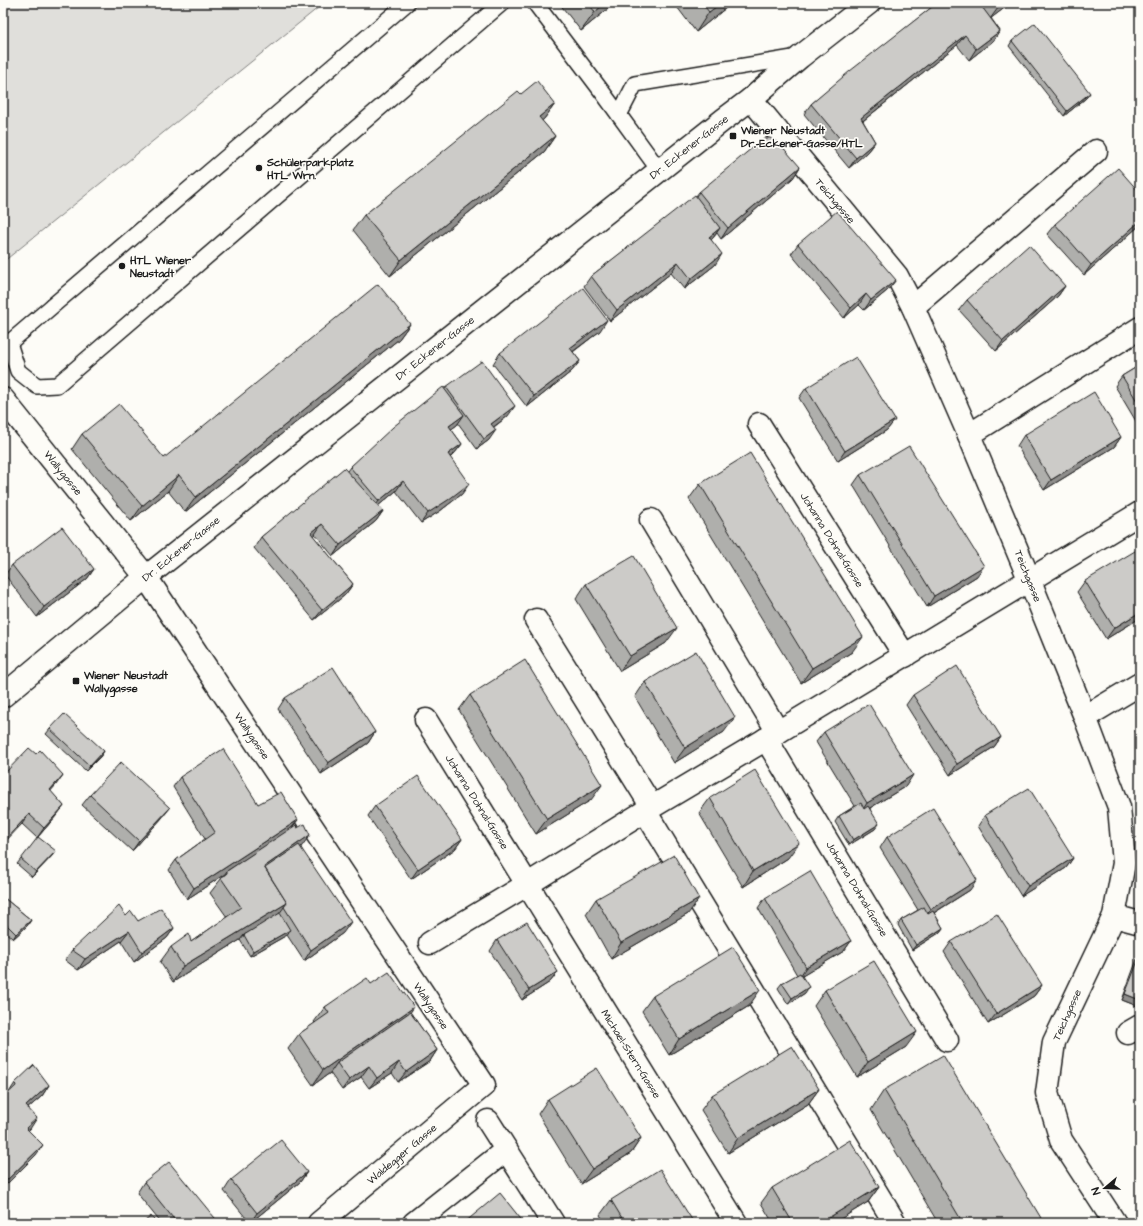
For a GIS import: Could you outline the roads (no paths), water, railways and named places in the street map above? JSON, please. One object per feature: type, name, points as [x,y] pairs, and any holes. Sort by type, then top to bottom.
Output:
[{"type":"street","name":"Dr. Eckener-Gasse","points":[[3,696],[146,577],[659,170],[751,99],[800,57],[869,3]]},
{"type":"street","name":"Teichgasse","points":[[751,99],[897,276],[913,307],[1030,580],[1119,807],[1132,859],[1114,916],[1054,1042],[1047,1093],[1061,1140],[1115,1223]]},
{"type":"street","points":[[913,307],[1096,151]]},
{"type":"street","points":[[968,435],[1140,328]]},
{"type":"street","name":"Wallygasse","points":[[3,399],[146,577],[484,1085]]},
{"type":"street","name":"Johanna Dohnal-Gasse","points":[[759,424],[905,656]]},
{"type":"street","points":[[430,943],[648,809],[905,656],[1140,513]]},
{"type":"street","name":"Johanna Dohnal-Gasse","points":[[651,520],[772,735],[947,1040]]},
{"type":"street","points":[[536,620],[895,1223]]},
{"type":"street","points":[[1085,717],[1140,684]]},
{"type":"street","name":"Johanna Dohnal-Gasse","points":[[426,720],[528,884]]},
{"type":"street","name":"Michael-Stern-Gasse","points":[[528,884],[736,1223]]},
{"type":"street","points":[[1114,916],[1140,922]]},
{"type":"street","name":"Waldegger Gasse","points":[[319,1223],[484,1085]]},
{"type":"street","points":[[488,1121],[553,1223]]},
{"type":"street","points":[[414,1223],[506,1150]]},
{"type":"lane","points":[[407,3],[9,343],[18,371],[37,386],[57,384],[502,3]]},
{"type":"lane","points":[[535,3],[659,170]]},
{"type":"lane","points":[[619,115],[635,84],[800,57]]},
{"type":"place","name":"Wiener Neustadt Dr.-Eckener-Gasse/HTL","points":[[733,136]]},
{"type":"place","name":"Schülerparkplatz HTL Wrn.","points":[[259,168]]},
{"type":"place","name":"HTL Wiener Neustadt","points":[[122,266]]},
{"type":"place","name":"Wiener Neustadt Wallygasse","points":[[76,681]]}]
